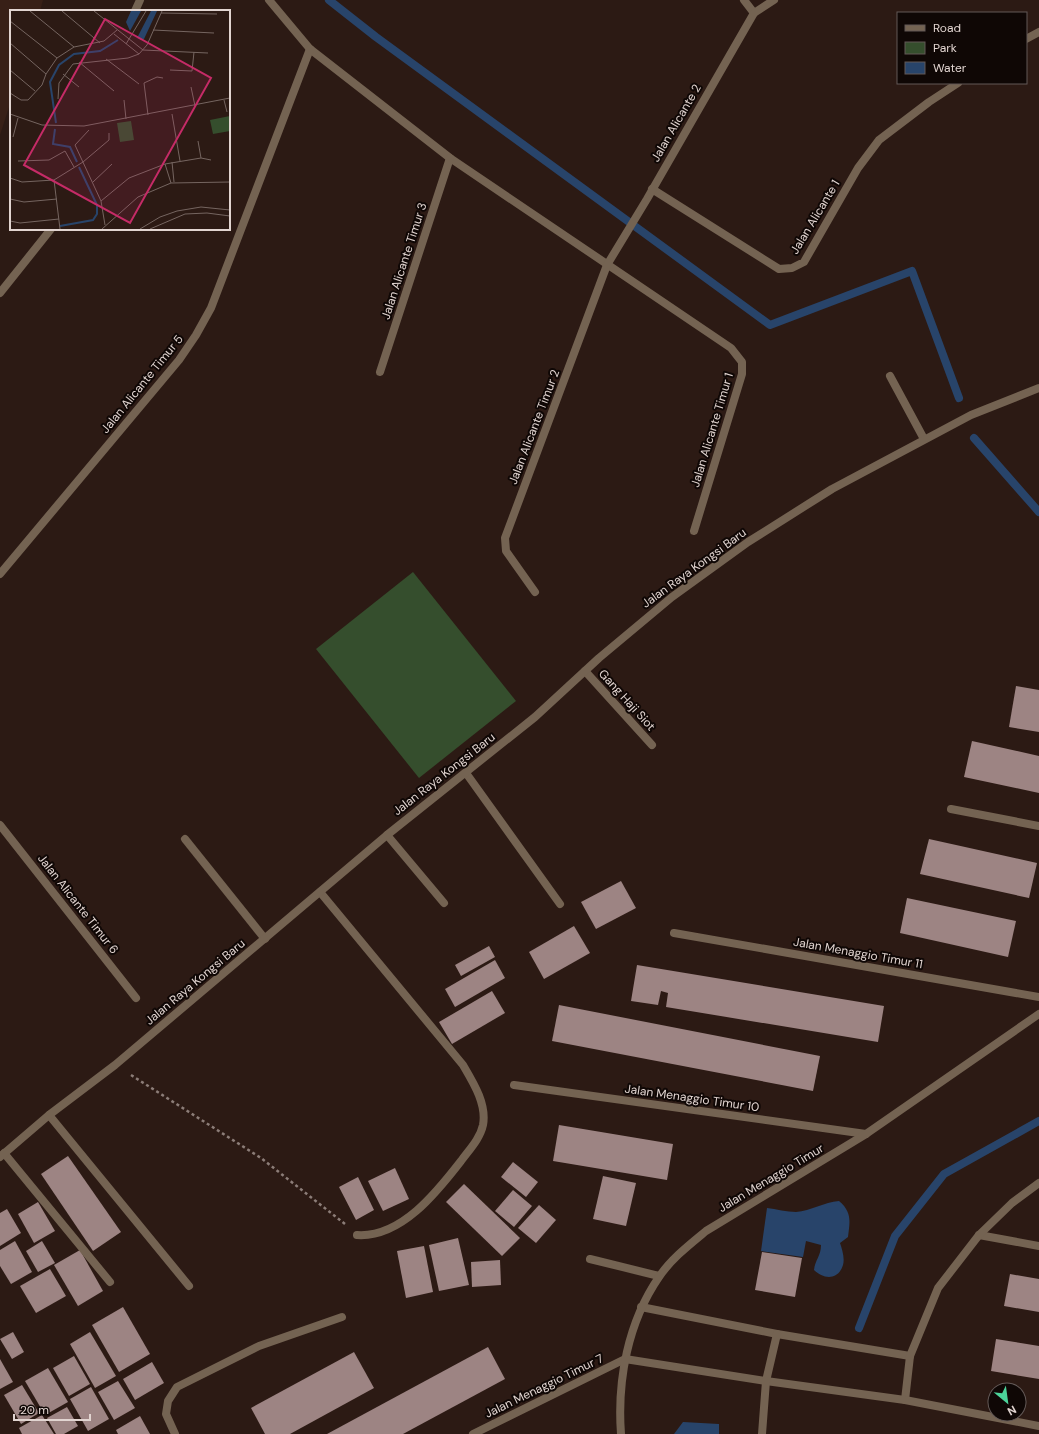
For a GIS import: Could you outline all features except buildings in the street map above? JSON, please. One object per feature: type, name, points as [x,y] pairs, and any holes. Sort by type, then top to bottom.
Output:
[{"type":"street","points":[[136,10],[140,0]]},
{"type":"street","name":"Jalan Alicante Timur 1","points":[[269,0],[310,49],[450,158],[731,348],[742,362],[742,374],[694,529]]},
{"type":"street","points":[[744,0],[754,13]]},
{"type":"street","name":"Jalan Alicante 2","points":[[607,265],[616,253],[754,13],[774,0]]},
{"type":"street","points":[[1027,38],[1039,32]]},
{"type":"street","name":"Jalan Alicante Timur 5","points":[[0,574],[179,360],[196,335],[211,308],[310,49]]},
{"type":"street","name":"Jalan Alicante 1","points":[[652,189],[780,269],[792,268],[804,262],[858,168],[879,140],[929,102],[956,84]]},
{"type":"street","name":"Jalan Alicante Timur 3","points":[[380,372],[450,158]]},
{"type":"street","points":[[0,293],[50,230]]},
{"type":"street","name":"Jalan Alicante Timur 2","points":[[535,592],[506,551],[505,538],[607,265]]},
{"type":"street","points":[[890,376],[924,439]]},
{"type":"street","name":"Jalan Raya Kongsi Baru","points":[[2,1155],[50,1115],[115,1065],[387,834],[535,717],[585,671],[672,596],[748,542],[832,489],[971,415],[1039,388]]},
{"type":"street","name":"Gang Haji Siot","points":[[585,671],[652,744]]},
{"type":"street","points":[[466,773],[560,904]]},
{"type":"street","points":[[951,810],[1039,826]]},
{"type":"street","name":"Jalan Alicante Timur 6","points":[[0,825],[136,998]]},
{"type":"street","points":[[387,834],[444,903]]},
{"type":"street","points":[[185,839],[265,939]]},
{"type":"street","points":[[320,892],[463,1065],[479,1096],[484,1114],[482,1129],[475,1143],[443,1183],[412,1214],[394,1225],[373,1234],[358,1235]]},
{"type":"street","name":"Jalan Menaggio Timur 11","points":[[674,933],[1039,997]]},
{"type":"street","name":"Jalan Menaggio Timur","points":[[622,1434],[620,1414],[625,1358],[641,1307],[659,1276],[683,1249],[706,1231],[866,1134],[1039,1014]]},
{"type":"street","name":"Jalan Menaggio Timur 10","points":[[514,1085],[866,1134]]},
{"type":"street","points":[[50,1115],[189,1286]]},
{"type":"street","points":[[2,1155],[110,1282]]},
{"type":"street","points":[[905,1400],[910,1356],[938,1288],[979,1235],[1012,1203],[1039,1183]]},
{"type":"street","points":[[979,1235],[1039,1246]]},
{"type":"street","points":[[590,1260],[659,1276]]},
{"type":"street","points":[[641,1307],[777,1334],[910,1356]]},
{"type":"street","points":[[176,1434],[166,1414],[168,1401],[177,1387],[259,1346],[342,1317]]},
{"type":"street","points":[[762,1434],[766,1381],[777,1334]]},
{"type":"street","points":[[625,1358],[766,1381],[905,1400],[1039,1426]]},
{"type":"street","name":"Jalan Menaggio Timur 7","points":[[473,1434],[625,1358]]},
{"type":"path","points":[[115,1065],[261,1158],[358,1235]]},
{"type":"shaded area","points":[[0,0],[43,0],[40,10],[10,10],[10,104],[0,135]]},
{"type":"green space","points":[[413,572],[516,701],[419,778],[316,649]]},
{"type":"water","points":[[839,1201],[848,1213],[849,1221],[848,1237],[840,1243],[844,1262],[838,1274],[826,1277],[814,1270],[821,1245],[806,1241],[803,1257],[761,1251],[767,1208],[796,1212]]},
{"type":"water","points":[[683,1422],[719,1424],[719,1434],[674,1434]]},
{"type":"waterway","points":[[329,0],[376,37],[770,325],[912,271],[959,398]]},
{"type":"waterway","points":[[974,438],[1039,512]]},
{"type":"waterway","points":[[859,1328],[895,1236],[944,1174],[1039,1121]]}]
